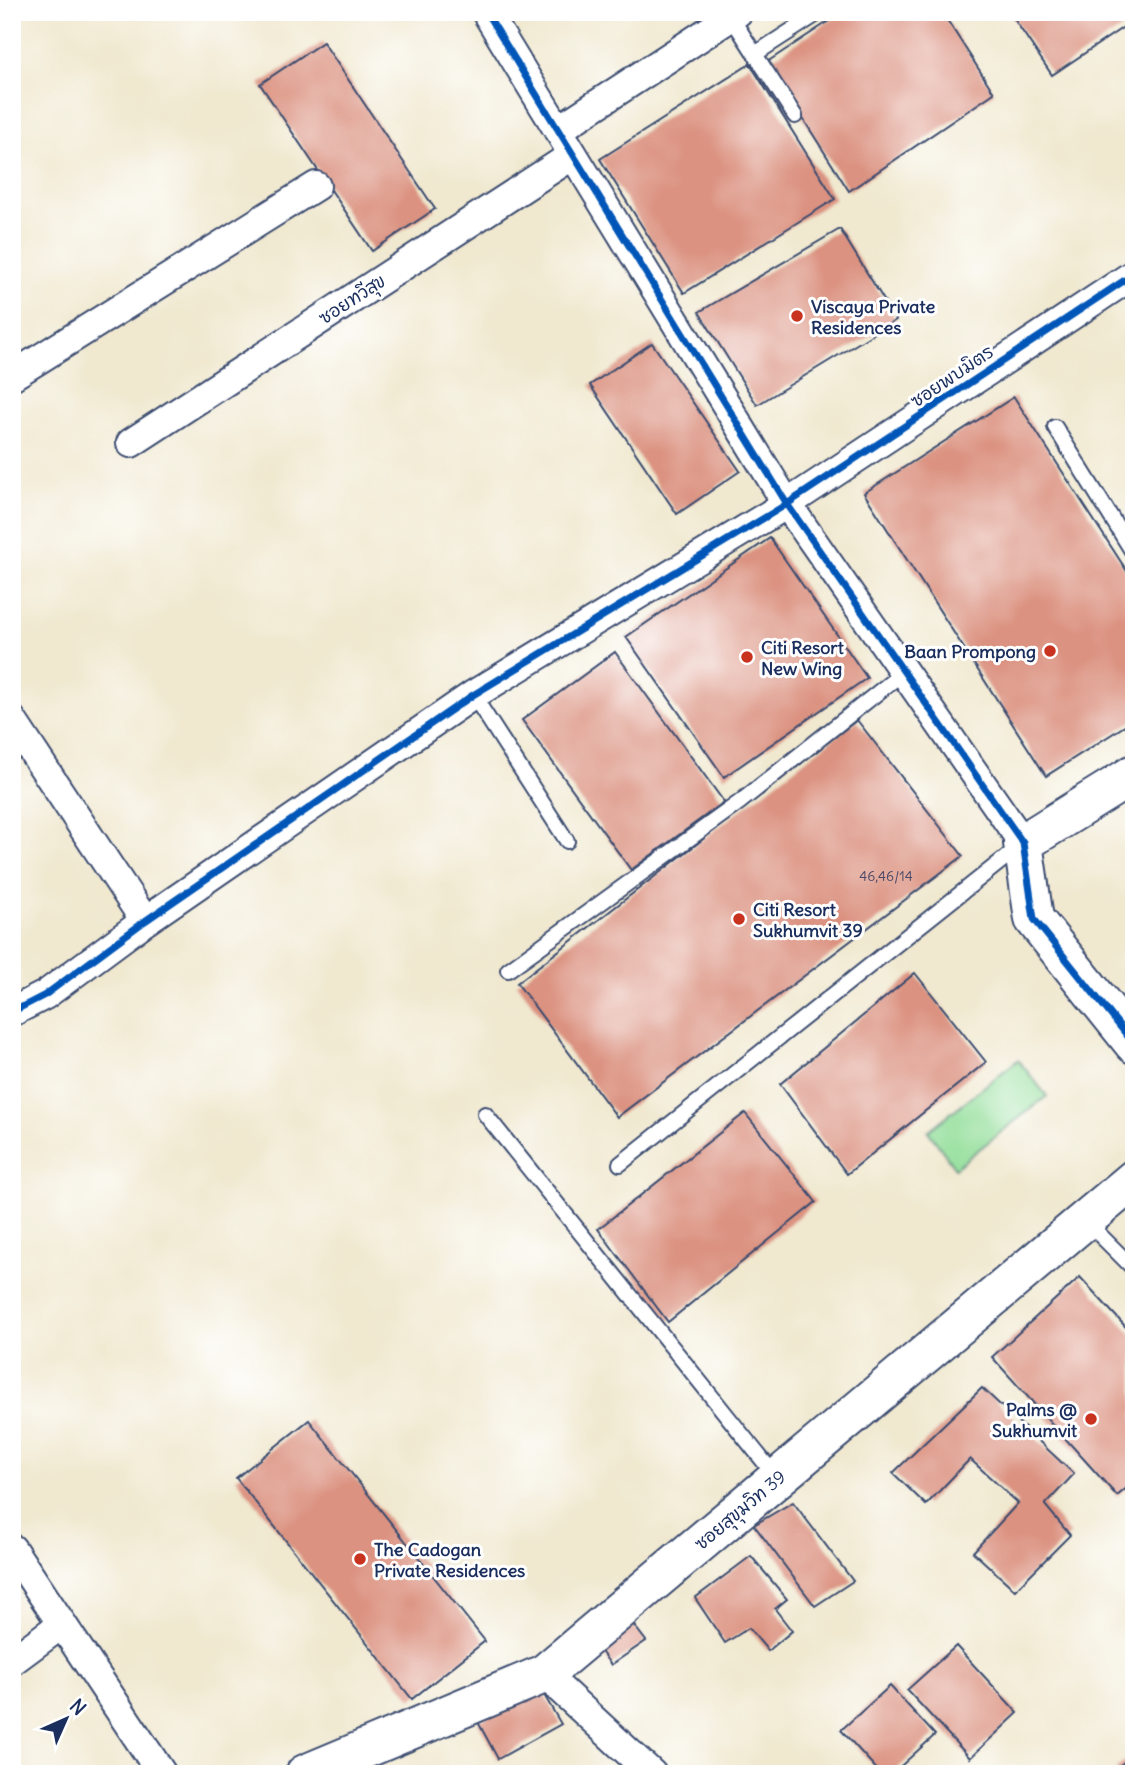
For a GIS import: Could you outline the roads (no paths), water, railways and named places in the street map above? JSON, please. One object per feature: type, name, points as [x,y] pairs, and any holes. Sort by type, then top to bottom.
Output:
[{"type":"street","points":[[486,12],[787,504],[1023,844],[1034,919],[1134,1044]]},
{"type":"street","points":[[558,130],[734,14]]},
{"type":"street","name":"ซอยทวีสุข","points":[[131,443],[573,155]]},
{"type":"street","points":[[12,376],[316,186]]},
{"type":"street","name":"ซอยพบมิตร","points":[[12,1012],[45,995],[145,921],[473,695],[787,504],[1134,274]]},
{"type":"street","points":[[12,720],[145,921]]},
{"type":"street","points":[[1023,844],[1134,774]]},
{"type":"street","name":"ซอยสุขุมวิท 39","points":[[305,1774],[544,1674],[1134,1179]]},
{"type":"street","points":[[12,1549],[162,1774]]},
{"type":"street","points":[[12,1661],[62,1624]]},
{"type":"street","points":[[544,1674],[652,1774]]},
{"type":"lane","points":[[755,54],[820,12]]},
{"type":"lane","points":[[734,14],[755,54],[794,116]]},
{"type":"lane","points":[[1055,427],[1134,554]]},
{"type":"lane","points":[[508,970],[740,802],[905,671]]},
{"type":"lane","points":[[473,695],[567,841]]},
{"type":"lane","points":[[620,1164],[1023,844]]},
{"type":"lane","points":[[485,1114],[778,1479]]},
{"type":"lane","points":[[1085,1220],[1134,1269]]},
{"type":"place","name":"Viscaya Private Residences","points":[[797,316]]},
{"type":"place","name":"Baan Prompong","points":[[1050,651]]},
{"type":"place","name":"Citi Resort New Wing","points":[[747,657]]},
{"type":"place","name":"Citi Resort Sukhumvit 39","points":[[739,919]]},
{"type":"place","name":"Palms @ Sukhumvit","points":[[1091,1419]]},
{"type":"place","name":"The Cadogan Private Residences","points":[[360,1559]]}]
